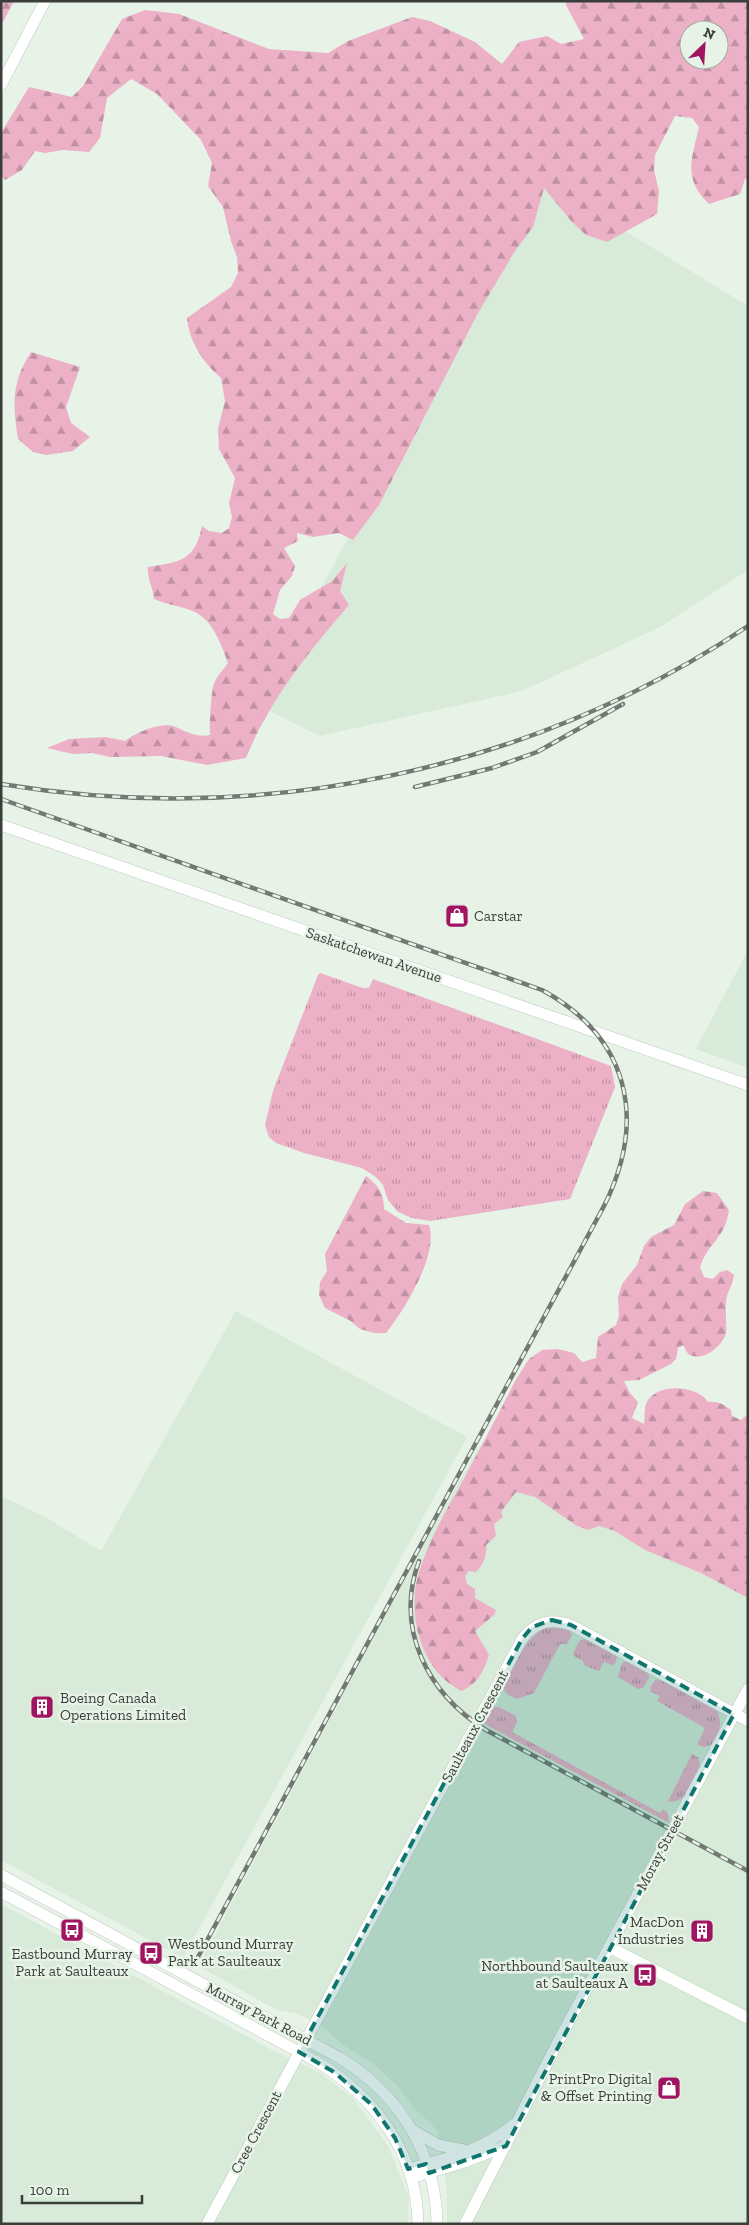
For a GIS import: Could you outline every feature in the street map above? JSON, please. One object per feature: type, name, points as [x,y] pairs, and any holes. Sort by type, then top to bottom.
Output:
[{"type":"street","points":[[1,85],[45,1]]},
{"type":"street","name":"Saskatchewan Avenue","points":[[1,825],[748,1085]]},
{"type":"street","name":"Saulteaux Crescent","points":[[306,2040],[522,1639],[532,1627],[552,1620],[571,1625],[748,1721]]},
{"type":"street","name":"Moray Street","points":[[465,2224],[517,2121],[748,1689]]},
{"type":"street","name":"Murray Park Road","points":[[1,1875],[340,2058],[368,2076],[392,2099],[412,2130],[428,2168]]},
{"type":"street","name":"Murray Park Road","points":[[1,1892],[334,2072],[372,2105],[395,2138],[409,2174]]},
{"type":"street","points":[[610,1947],[748,2018]]},
{"type":"street","points":[[138,1965],[156,1959]]},
{"type":"street","name":"Cree Crescent","points":[[207,2224],[306,2040]]},
{"type":"street","name":"Moray Street","points":[[428,2168],[467,2150],[490,2142],[517,2121]]},
{"type":"street","points":[[412,2130],[425,2140],[438,2146],[467,2150]]},
{"type":"street","name":"Moray Street","points":[[409,2174],[506,2146]]},
{"type":"street","points":[[428,2168],[434,2193],[437,2224]]},
{"type":"street","points":[[409,2174],[418,2213],[418,2224]]},
{"type":"highlighted area","points":[[552,1620],[571,1625],[734,1714],[506,2146],[429,2173],[426,2164],[408,2169],[395,2138],[372,2105],[334,2072],[299,2052],[522,1639],[532,1627]]},
{"type":"shaded area","points":[[543,181],[748,306],[748,570],[660,627],[522,691],[319,736],[257,705]]},
{"type":"shaded area","points":[[748,950],[748,1068],[696,1049]]},
{"type":"shaded area","points":[[236,1311],[467,1437],[183,1958],[1,1860],[1,1496],[47,1518],[101,1551]]},
{"type":"shaded area","points":[[479,1447],[748,1592],[748,2224],[447,2224],[447,2189],[437,2130],[414,2108],[399,2088],[375,2065],[343,2045],[324,2028],[299,2014],[277,2010],[198,1966],[427,1538]]},
{"type":"shaded area","points":[[1,1904],[274,2051],[319,2072],[354,2099],[388,2146],[409,2197],[408,2224],[1,2224]]},
{"type":"green space","points":[[1,1],[14,1],[1,26]]},
{"type":"green space","points":[[566,1],[748,1],[748,179],[745,179],[740,194],[709,204],[701,195],[695,186],[691,168],[699,127],[692,118],[675,116],[655,155],[654,170],[659,191],[657,214],[607,242],[586,235],[572,222],[544,188],[533,227],[515,251],[478,313],[379,505],[353,540],[339,533],[313,537],[297,533],[298,541],[284,548],[295,566],[292,576],[280,590],[273,614],[280,619],[289,618],[300,600],[332,581],[347,563],[340,591],[349,605],[291,677],[266,717],[246,758],[207,765],[161,756],[110,757],[92,753],[73,754],[47,748],[69,739],[106,737],[125,741],[141,732],[168,725],[195,735],[210,735],[213,687],[217,677],[228,663],[216,634],[202,616],[190,610],[154,599],[148,567],[184,558],[195,546],[202,526],[209,531],[222,533],[229,528],[232,517],[229,503],[235,478],[219,449],[218,429],[225,401],[221,378],[208,366],[198,351],[188,327],[187,318],[231,287],[238,273],[237,257],[223,207],[208,186],[212,163],[201,140],[157,94],[131,79],[107,98],[100,138],[89,152],[63,150],[45,153],[35,151],[22,170],[5,180],[1,176],[1,133],[29,87],[72,97],[83,86],[122,19],[145,10],[179,14],[269,49],[328,53],[348,41],[412,17],[430,21],[475,42],[502,64],[519,42],[547,36],[561,44],[584,39],[566,5]]},
{"type":"green space","points":[[31,352],[80,367],[66,407],[71,423],[90,437],[73,451],[46,455],[33,452],[18,439],[15,394],[24,363]]},
{"type":"green space","points":[[320,973],[363,988],[369,988],[373,979],[611,1066],[615,1087],[570,1199],[430,1221],[412,1218],[398,1212],[388,1200],[383,1185],[376,1177],[362,1168],[304,1153],[276,1143],[269,1137],[265,1125],[273,1091]]},
{"type":"green space","points":[[366,1176],[379,1190],[383,1198],[384,1209],[406,1223],[429,1225],[431,1237],[425,1266],[418,1282],[402,1311],[386,1333],[374,1333],[360,1329],[349,1320],[325,1308],[319,1295],[320,1282],[327,1271],[325,1254]]},
{"type":"green space","points":[[703,1191],[717,1193],[729,1210],[724,1227],[700,1267],[704,1277],[713,1279],[720,1272],[727,1270],[734,1275],[726,1301],[726,1333],[724,1338],[708,1354],[698,1357],[689,1355],[683,1345],[678,1348],[676,1359],[671,1364],[639,1380],[624,1381],[630,1393],[638,1402],[632,1418],[644,1424],[646,1404],[651,1397],[658,1392],[676,1388],[695,1392],[703,1396],[708,1402],[725,1406],[731,1410],[732,1416],[741,1420],[748,1414],[748,1598],[701,1573],[645,1550],[615,1531],[599,1526],[589,1530],[577,1526],[535,1497],[516,1492],[501,1512],[503,1517],[494,1524],[496,1536],[486,1545],[485,1557],[481,1566],[476,1572],[469,1571],[465,1576],[467,1584],[475,1589],[475,1598],[496,1610],[494,1615],[475,1631],[489,1655],[485,1666],[480,1676],[468,1688],[462,1691],[448,1682],[436,1670],[420,1640],[416,1623],[414,1606],[415,1588],[423,1560],[433,1537],[515,1381],[529,1359],[542,1350],[558,1349],[574,1353],[582,1362],[596,1358],[598,1337],[616,1325],[619,1316],[618,1297],[622,1284],[637,1265],[644,1246],[651,1237],[674,1225],[685,1204]]},
{"type":"green space","points":[[551,1626],[569,1630],[572,1635],[567,1644],[560,1644],[534,1693],[517,1699],[510,1696],[506,1693],[504,1686],[517,1659],[534,1636]]},
{"type":"green space","points":[[585,1639],[614,1654],[617,1657],[615,1664],[612,1665],[604,1662],[599,1671],[585,1666],[583,1661],[574,1656],[573,1653],[580,1640]]},
{"type":"green space","points":[[627,1661],[648,1672],[649,1678],[643,1688],[638,1689],[618,1677],[622,1663]]},
{"type":"green space","points":[[660,1679],[715,1708],[718,1713],[720,1727],[711,1745],[704,1747],[697,1745],[705,1728],[657,1701],[660,1696],[651,1692],[650,1688],[655,1680]]},
{"type":"green space","points":[[494,1707],[499,1707],[516,1716],[517,1722],[512,1732],[660,1813],[663,1809],[668,1813],[669,1823],[490,1727],[484,1723]]},
{"type":"green space","points":[[692,1754],[699,1758],[700,1766],[692,1784],[680,1799],[668,1801]]},
{"type":"railway","points":[[1,784],[98,796],[196,798],[293,791],[389,776],[484,751],[575,718],[664,676],[748,626]]},
{"type":"railway","points":[[415,787],[492,768],[537,752],[623,704]]},
{"type":"railway","points":[[1,799],[542,990],[572,1010],[595,1032],[612,1057],[622,1084],[626,1113],[625,1143],[617,1174],[604,1206],[198,1957]]},
{"type":"railway","points":[[419,1561],[412,1586],[411,1611],[414,1635],[421,1658],[433,1679],[465,1715],[486,1730],[748,1871]]},
{"type":"place","name":"Carstar","points":[[457,916]]},
{"type":"place","name":"Boeing Canada Operations Limited","points":[[42,1707]]},
{"type":"place","name":"Eastbound Murray Park at Saulteaux","points":[[72,1930]]},
{"type":"place","name":"MacDon Industries","points":[[702,1931]]},
{"type":"place","name":"Westbound Murray Park at Saulteaux","points":[[151,1953]]},
{"type":"place","name":"Northbound Saulteaux at Saulteaux A","points":[[645,1975]]},
{"type":"place","name":"PrintPro Digital & Offset Printing","points":[[669,2088]]}]
